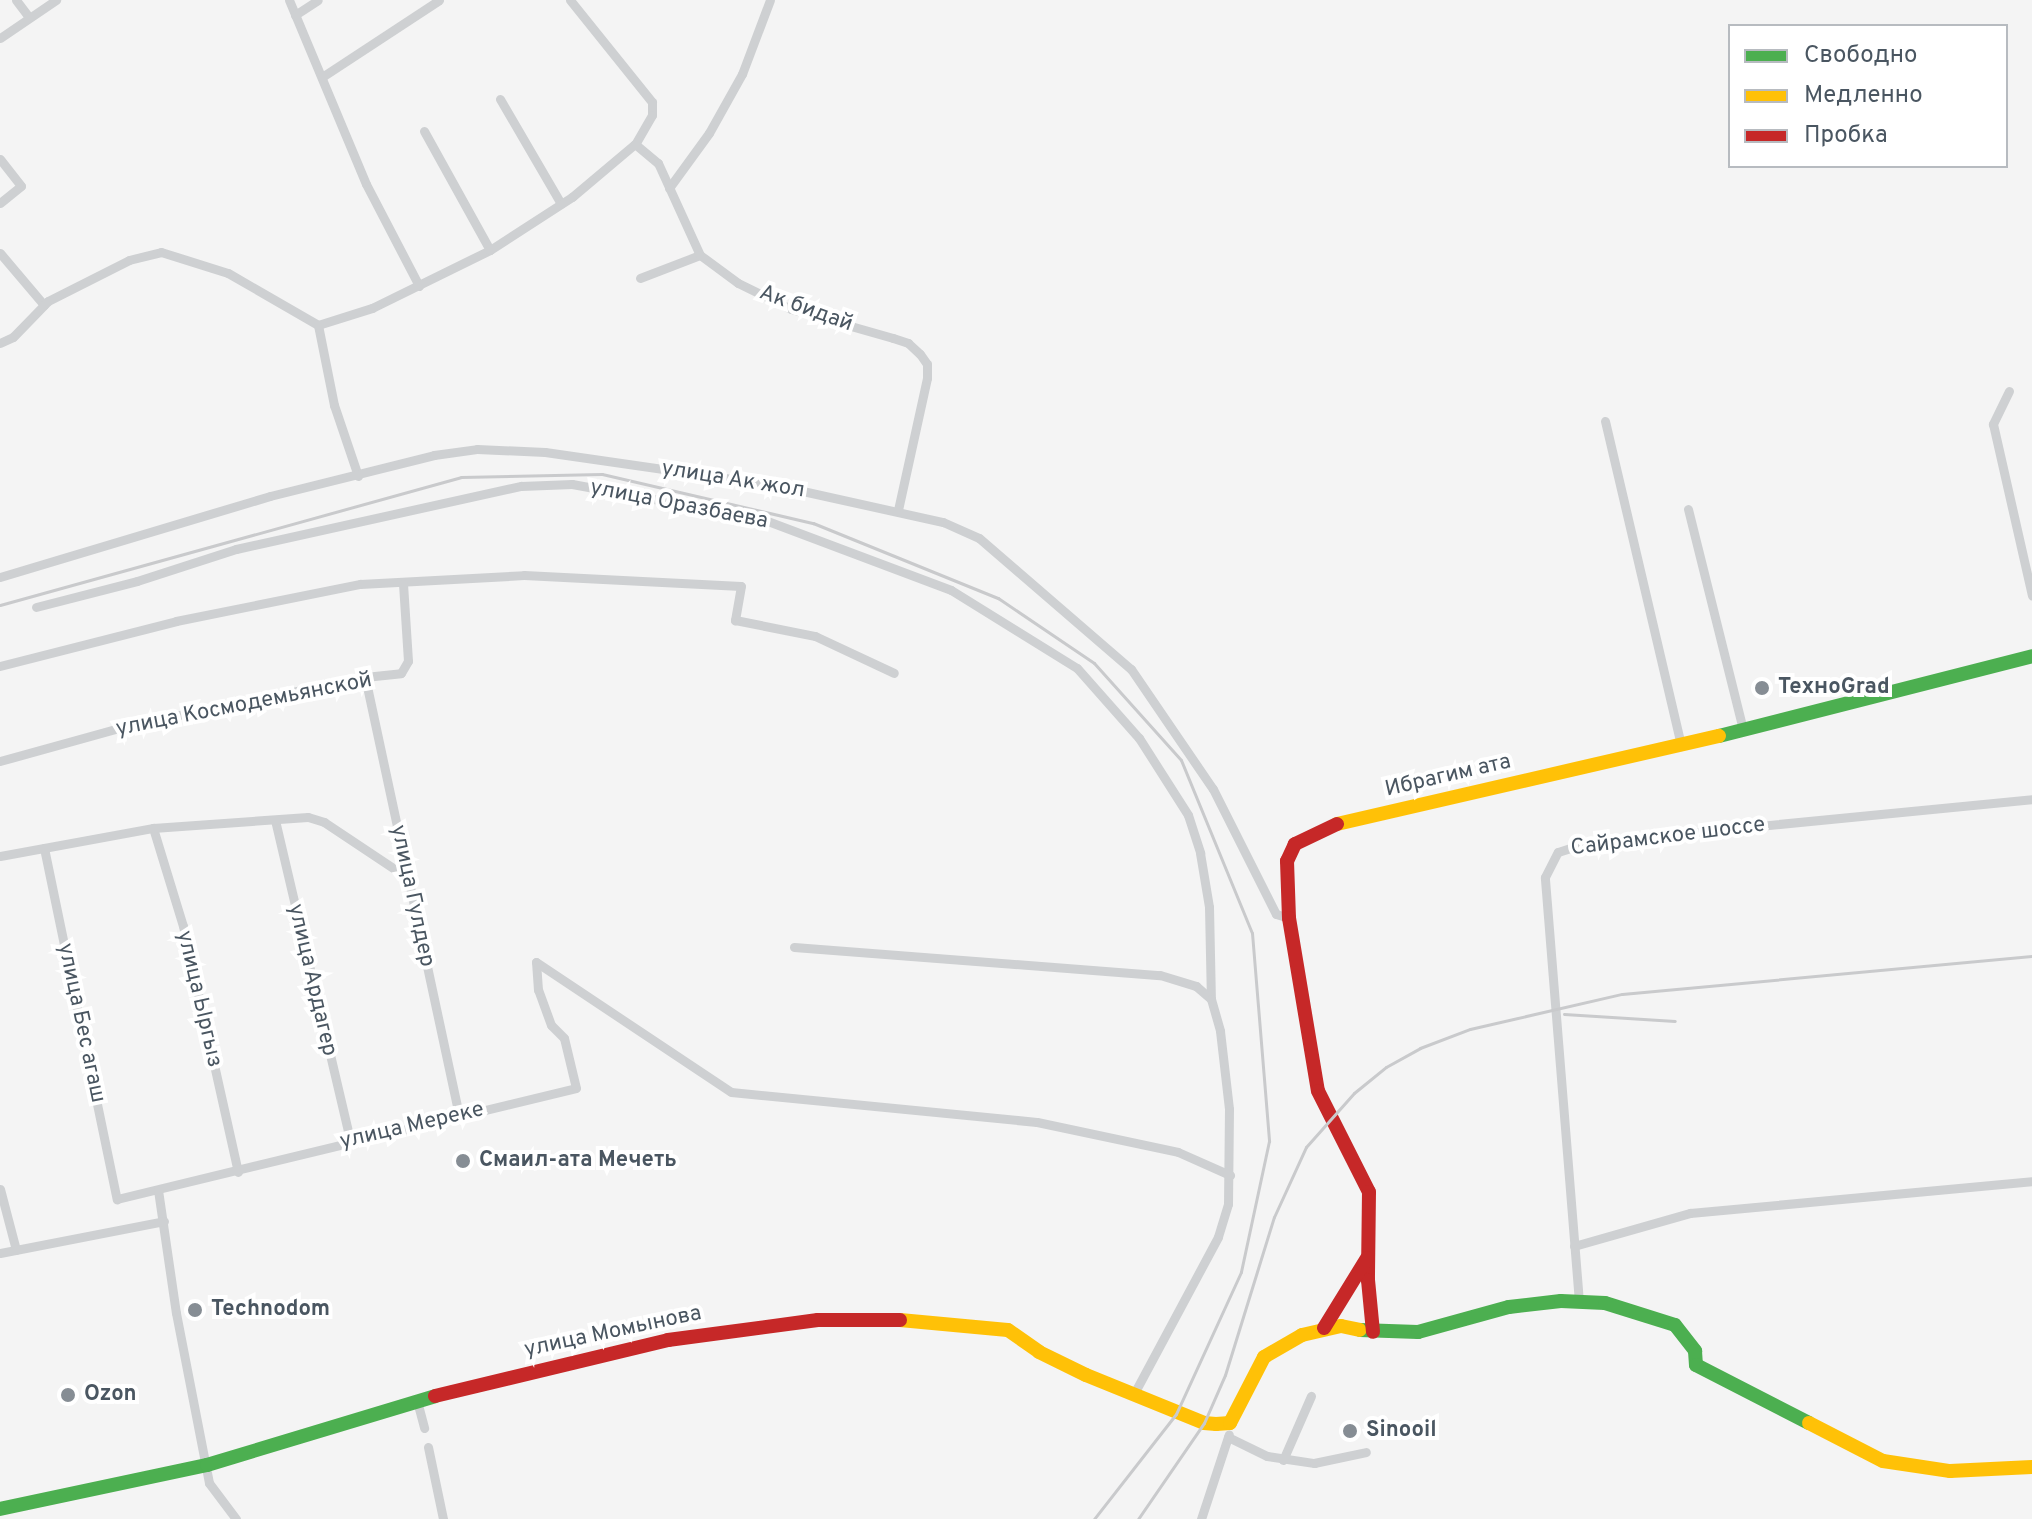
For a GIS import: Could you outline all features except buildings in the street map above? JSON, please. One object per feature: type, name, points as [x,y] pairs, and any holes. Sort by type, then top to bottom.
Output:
[{"type":"main road","name":"Ибрагим ата","points":[[1373,1332],[1368,1257],[1369,1192],[1318,1091],[1289,918],[1287,861],[1295,844],[1327,826],[1681,746],[2032,656]]},
{"type":"main road","points":[[1324,1328],[1368,1257]]},
{"type":"main road","points":[[1229,1430],[1264,1357],[1302,1335],[1341,1326],[1373,1332],[1418,1332],[1509,1307],[1605,1303],[1675,1325],[1695,1351],[1696,1365],[1883,1461],[1950,1471],[2032,1467]]},
{"type":"main road","name":"улица Момынова","points":[[0,1509],[207,1465],[417,1401],[668,1340],[818,1320],[926,1320],[1008,1330],[1039,1352],[1204,1423],[1229,1430]]},
{"type":"street","points":[[16,0],[29,17]]},
{"type":"street","points":[[0,38],[56,0]]},
{"type":"street","points":[[289,0],[366,184],[419,286]]},
{"type":"street","points":[[295,15],[318,0]]},
{"type":"street","points":[[322,77],[439,0]]},
{"type":"street","points":[[0,343],[13,337],[44,305],[129,260],[161,252],[228,273],[318,325],[372,308],[490,250],[572,197],[635,144],[652,115],[652,102],[570,0]]},
{"type":"street","points":[[669,188],[709,133],[742,74],[770,0]]},
{"type":"street","points":[[500,99],[561,204]]},
{"type":"street","points":[[424,131],[490,250]]},
{"type":"street","name":"Ак бидай","points":[[635,144],[658,163],[700,255],[738,283],[791,309],[908,343],[920,354],[927,364],[927,378],[898,510]]},
{"type":"street","points":[[0,159],[21,186],[0,203]]},
{"type":"street","points":[[0,253],[44,305]]},
{"type":"street","points":[[640,278],[700,255]]},
{"type":"street","points":[[318,325],[334,405],[358,476]]},
{"type":"street","points":[[2009,391],[1993,424],[2032,596]]},
{"type":"street","points":[[1605,421],[1681,746]]},
{"type":"street","name":"улица Ак жол","points":[[0,577],[270,496],[434,455],[477,449],[545,452],[780,486],[898,510],[943,522],[979,538],[1131,669],[1213,789],[1276,914],[1289,918]]},
{"type":"street","name":"улица Оразбаева","points":[[36,607],[137,581],[236,549],[521,486],[572,484],[762,519],[951,590],[1077,668],[1139,738],[1188,815],[1200,853],[1209,907],[1211,999],[1220,1031],[1229,1109],[1228,1204],[1218,1237],[1135,1392]]},
{"type":"street","points":[[1688,509],[1743,730]]},
{"type":"street","points":[[0,666],[176,621],[360,584],[524,575],[741,586],[735,620],[815,636],[894,673]]},
{"type":"street","name":"улица Космодемьянской","points":[[0,761],[126,726],[365,677],[401,673],[408,661],[403,584]]},
{"type":"street","name":"улица Гулдер","points":[[365,677],[459,1115]]},
{"type":"street","name":"Сайрамское шоссе","points":[[1579,1302],[1545,877],[1558,852],[1585,843],[2032,799]]},
{"type":"street","points":[[0,856],[153,828],[308,817],[324,822],[408,878]]},
{"type":"street","name":"улица Ардагер","points":[[275,820],[350,1140]]},
{"type":"street","name":"улица Ыргыз","points":[[153,828],[183,926],[238,1172]]},
{"type":"street","name":"улица Бес агаш","points":[[44,848],[117,1199]]},
{"type":"street","points":[[794,947],[1160,975],[1196,986],[1211,999]]},
{"type":"street","name":"улица Мереке","points":[[117,1199],[238,1172],[350,1140],[576,1088],[564,1038],[551,1025],[538,990],[536,962],[731,1092],[1037,1122],[1178,1152],[1230,1175]]},
{"type":"street","points":[[1574,1246],[1690,1213],[2032,1181]]},
{"type":"street","points":[[0,1189],[16,1250]]},
{"type":"street","points":[[158,1190],[176,1313],[207,1465],[215,1495],[236,1519]]},
{"type":"street","points":[[0,1253],[164,1221]]},
{"type":"street","points":[[1283,1460],[1311,1396]]},
{"type":"street","points":[[417,1401],[424,1428]]},
{"type":"street","points":[[1201,1519],[1229,1430],[1283,1460],[1314,1463],[1366,1452]]},
{"type":"street","points":[[428,1447],[443,1519]]},
{"type":"railway","points":[[0,605],[461,477],[602,474],[813,523],[998,598],[1094,663],[1181,760],[1252,933],[1269,1141],[1241,1272],[1176,1414],[1094,1519]]},
{"type":"railway","points":[[1138,1519],[1204,1423],[1225,1375],[1274,1217],[1306,1147],[1354,1093],[1386,1067],[1420,1048],[1470,1029],[1622,994],[2032,956]]},
{"type":"railway","points":[[1564,1014],[1675,1021]]},
{"type":"traffic: fast","points":[[1719,736],[2032,656]]},
{"type":"traffic: fast","points":[[1360,1330],[1418,1332],[1509,1307],[1561,1301],[1605,1303],[1675,1325],[1695,1351],[1696,1365],[1809,1423]]},
{"type":"traffic: fast","points":[[0,1509],[207,1465],[435,1396]]},
{"type":"traffic: slow","points":[[1337,824],[1719,736]]},
{"type":"traffic: slow","points":[[900,1320],[1008,1330],[1039,1352],[1086,1375],[1204,1423],[1216,1424],[1230,1423],[1264,1357],[1302,1335],[1341,1326],[1360,1330]]},
{"type":"traffic: slow","points":[[1809,1423],[1883,1461],[1950,1471],[2032,1467]]},
{"type":"traffic: jam","points":[[1337,824],[1295,844],[1287,861],[1289,918],[1318,1091],[1369,1192],[1368,1280],[1373,1332]]},
{"type":"traffic: jam","points":[[1324,1328],[1367,1258]]},
{"type":"traffic: jam","points":[[435,1396],[668,1340],[818,1320],[900,1320]]},
{"type":"place","name":"ТехноGrad","points":[[1762,688]]},
{"type":"place","name":"Смаил-ата Мечеть","points":[[463,1161]]},
{"type":"place","name":"Technodom","points":[[195,1310]]},
{"type":"place","name":"Ozon","points":[[68,1395]]},
{"type":"place","name":"Sinooil","points":[[1350,1431]]}]
